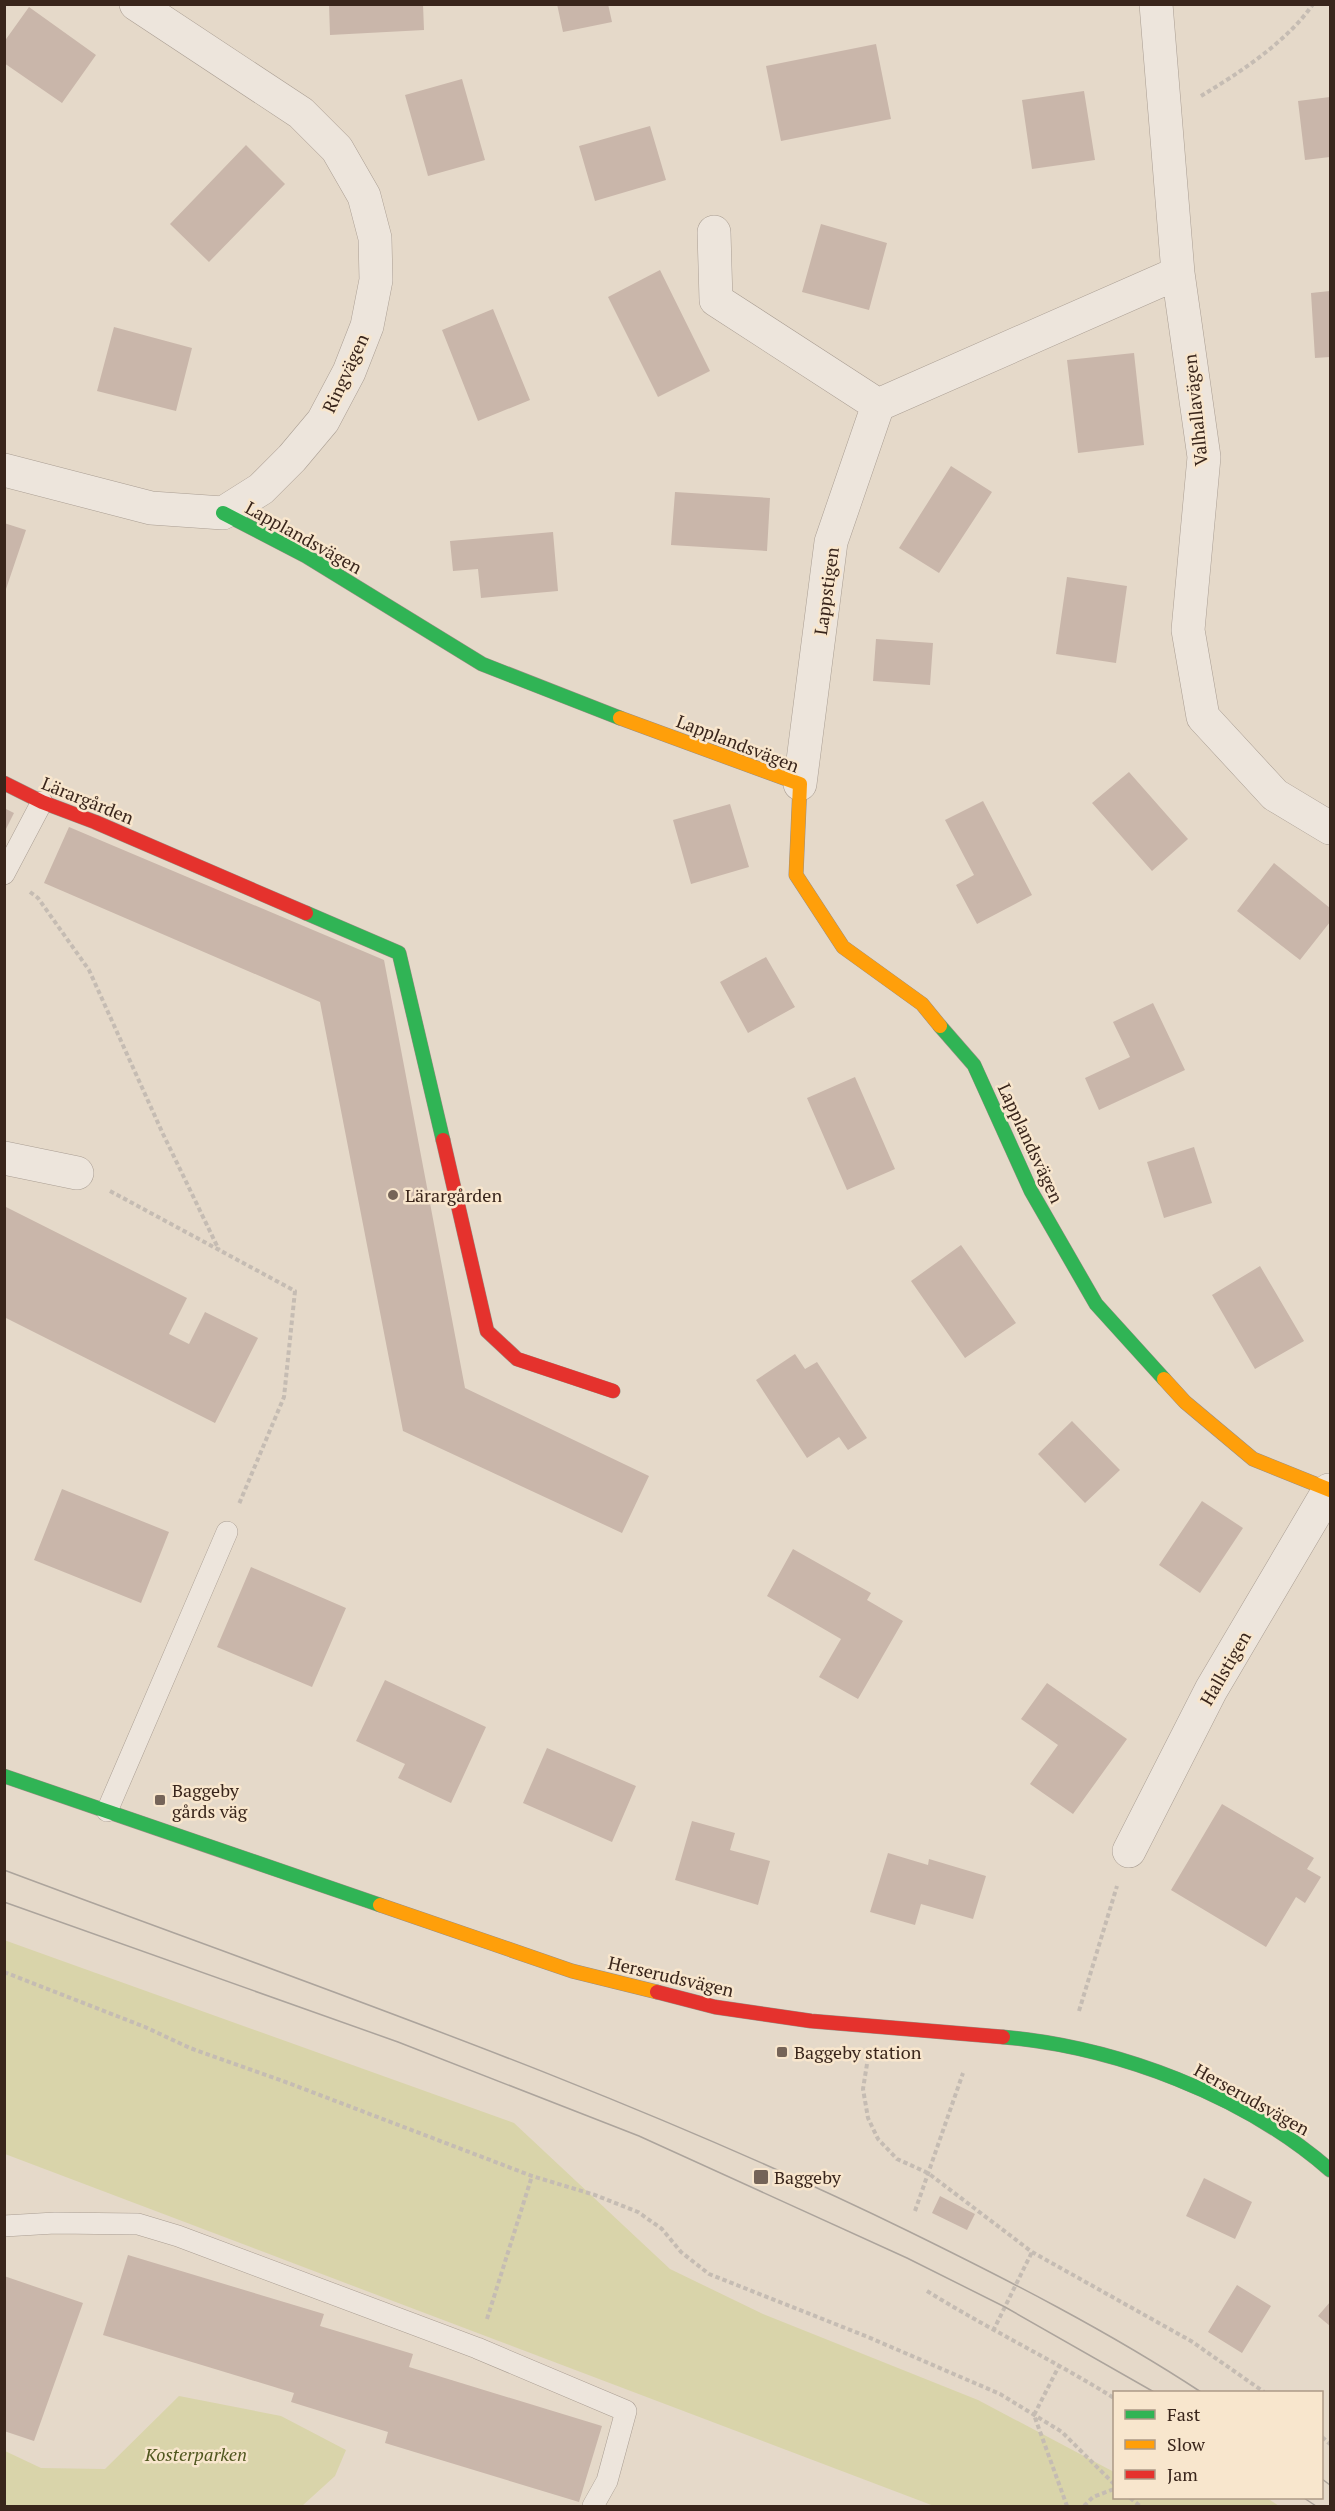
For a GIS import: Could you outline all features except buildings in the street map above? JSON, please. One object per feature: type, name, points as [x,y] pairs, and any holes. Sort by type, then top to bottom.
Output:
[{"type":"street","name":"Ringvägen","points":[[136,4],[301,113],[337,149],[364,196],[375,238],[376,280],[367,326],[349,372],[322,421],[292,458],[261,489],[223,513]]},
{"type":"street","name":"Valhallavägen","points":[[1156,4],[1178,273],[1204,457],[1188,630],[1203,717],[1275,795],[1330,828]]},
{"type":"street","points":[[714,232],[716,300],[878,405],[1178,273]]},
{"type":"street","name":"Lappstigen","points":[[800,784],[831,542],[878,405]]},
{"type":"street","points":[[4,470],[151,508],[223,513]]},
{"type":"street","name":"Lapplandsvägen","points":[[223,513],[306,556],[482,664],[800,784],[796,876],[843,947],[922,1004],[974,1065],[1031,1191],[1095,1304],[1185,1402],[1253,1459],[1330,1490]]},
{"type":"street","name":"Lärargården","points":[[4,783],[42,802],[95,822],[399,953],[487,1331],[517,1359],[613,1391]]},
{"type":"street","points":[[4,1158],[77,1173]]},
{"type":"street","name":"Hallstigen","points":[[1124,1865],[1211,1690],[1330,1490]]},
{"type":"street","name":"Herserudsvägen","points":[[4,1776],[572,1971],[715,2007],[811,2021],[976,2035],[1068,2046],[1169,2075],[1215,2096],[1307,2150],[1330,2169]]},
{"type":"lane","points":[[13,880],[42,802]]},
{"type":"lane","points":[[107,1811],[227,1532]]},
{"type":"lane","points":[[4,2226],[55,2223],[138,2224],[178,2236],[477,2348],[626,2411],[607,2481],[593,2506]]},
{"type":"path","points":[[1166,117],[1245,70],[1305,16],[1313,4]]},
{"type":"path","points":[[13,880],[38,898],[89,970],[163,1134],[220,1252]]},
{"type":"path","points":[[77,1173],[295,1291],[284,1397],[227,1532]]},
{"type":"path","points":[[1068,2046],[1124,1865]]},
{"type":"path","points":[[4,1972],[190,2048],[532,2176],[595,2195],[638,2212],[662,2229],[681,2252],[709,2274],[868,2337],[1000,2394],[1062,2432],[1113,2485]]},
{"type":"path","points":[[915,2211],[976,2035]]},
{"type":"path","points":[[868,2055],[863,2089],[868,2118],[878,2139],[897,2159],[928,2173],[1032,2252],[1191,2341],[1263,2391]]},
{"type":"path","points":[[477,2348],[532,2176]]},
{"type":"path","points":[[993,2331],[1032,2252]]},
{"type":"path","points":[[927,2291],[993,2331],[1018,2341],[1060,2364],[1113,2397]]},
{"type":"path","points":[[1060,2364],[1034,2415],[1067,2506]]},
{"type":"path","points":[[1084,2506],[1093,2497],[1113,2487]]},
{"type":"green space","points":[[4,1940],[514,2123],[670,2269],[763,2314],[978,2400],[1113,2471],[1113,2499],[1268,2499],[1279,2506],[934,2506],[5,2154]]},
{"type":"green space","name":"Kosterparken","points":[[179,2396],[281,2416],[346,2450],[335,2476],[302,2506],[5,2506],[5,2451],[41,2468],[105,2469]]},
{"type":"tram line","points":[[4,1870],[460,2040],[686,2130],[798,2179],[983,2268],[1094,2327],[1199,2391]]},
{"type":"tram line","points":[[4,1902],[398,2042],[639,2136],[907,2258],[1005,2307],[1152,2391]]},
{"type":"tram line","points":[[1323,2480],[1330,2485]]},
{"type":"tram line","points":[[1306,2499],[1316,2506]]},
{"type":"traffic: fast","points":[[223,513],[306,556],[482,664],[620,718]]},
{"type":"traffic: fast","points":[[306,913],[399,953],[443,1140]]},
{"type":"traffic: fast","points":[[940,1026],[974,1065],[1031,1191],[1096,1304],[1164,1379]]},
{"type":"traffic: fast","points":[[4,1776],[380,1905]]},
{"type":"traffic: fast","points":[[1003,2037],[1090,2051],[1177,2079],[1259,2119],[1296,2143],[1330,2170]]},
{"type":"traffic: slow","points":[[620,718],[800,784],[796,875],[843,947],[922,1004],[940,1026]]},
{"type":"traffic: slow","points":[[1164,1379],[1185,1402],[1253,1459],[1330,1490]]},
{"type":"traffic: slow","points":[[380,1905],[572,1971],[657,1992]]},
{"type":"traffic: jam","points":[[4,783],[42,802],[95,822],[306,913]]},
{"type":"traffic: jam","points":[[443,1140],[487,1331],[517,1359],[613,1391]]},
{"type":"traffic: jam","points":[[657,1992],[715,2007],[811,2021],[1003,2037]]},
{"type":"place","name":"Lärargården","points":[[393,1195]]},
{"type":"place","name":"Baggeby gårds väg","points":[[160,1800]]},
{"type":"place","name":"Baggeby station","points":[[782,2052]]},
{"type":"place","name":"Baggeby","points":[[761,2177]]}]
